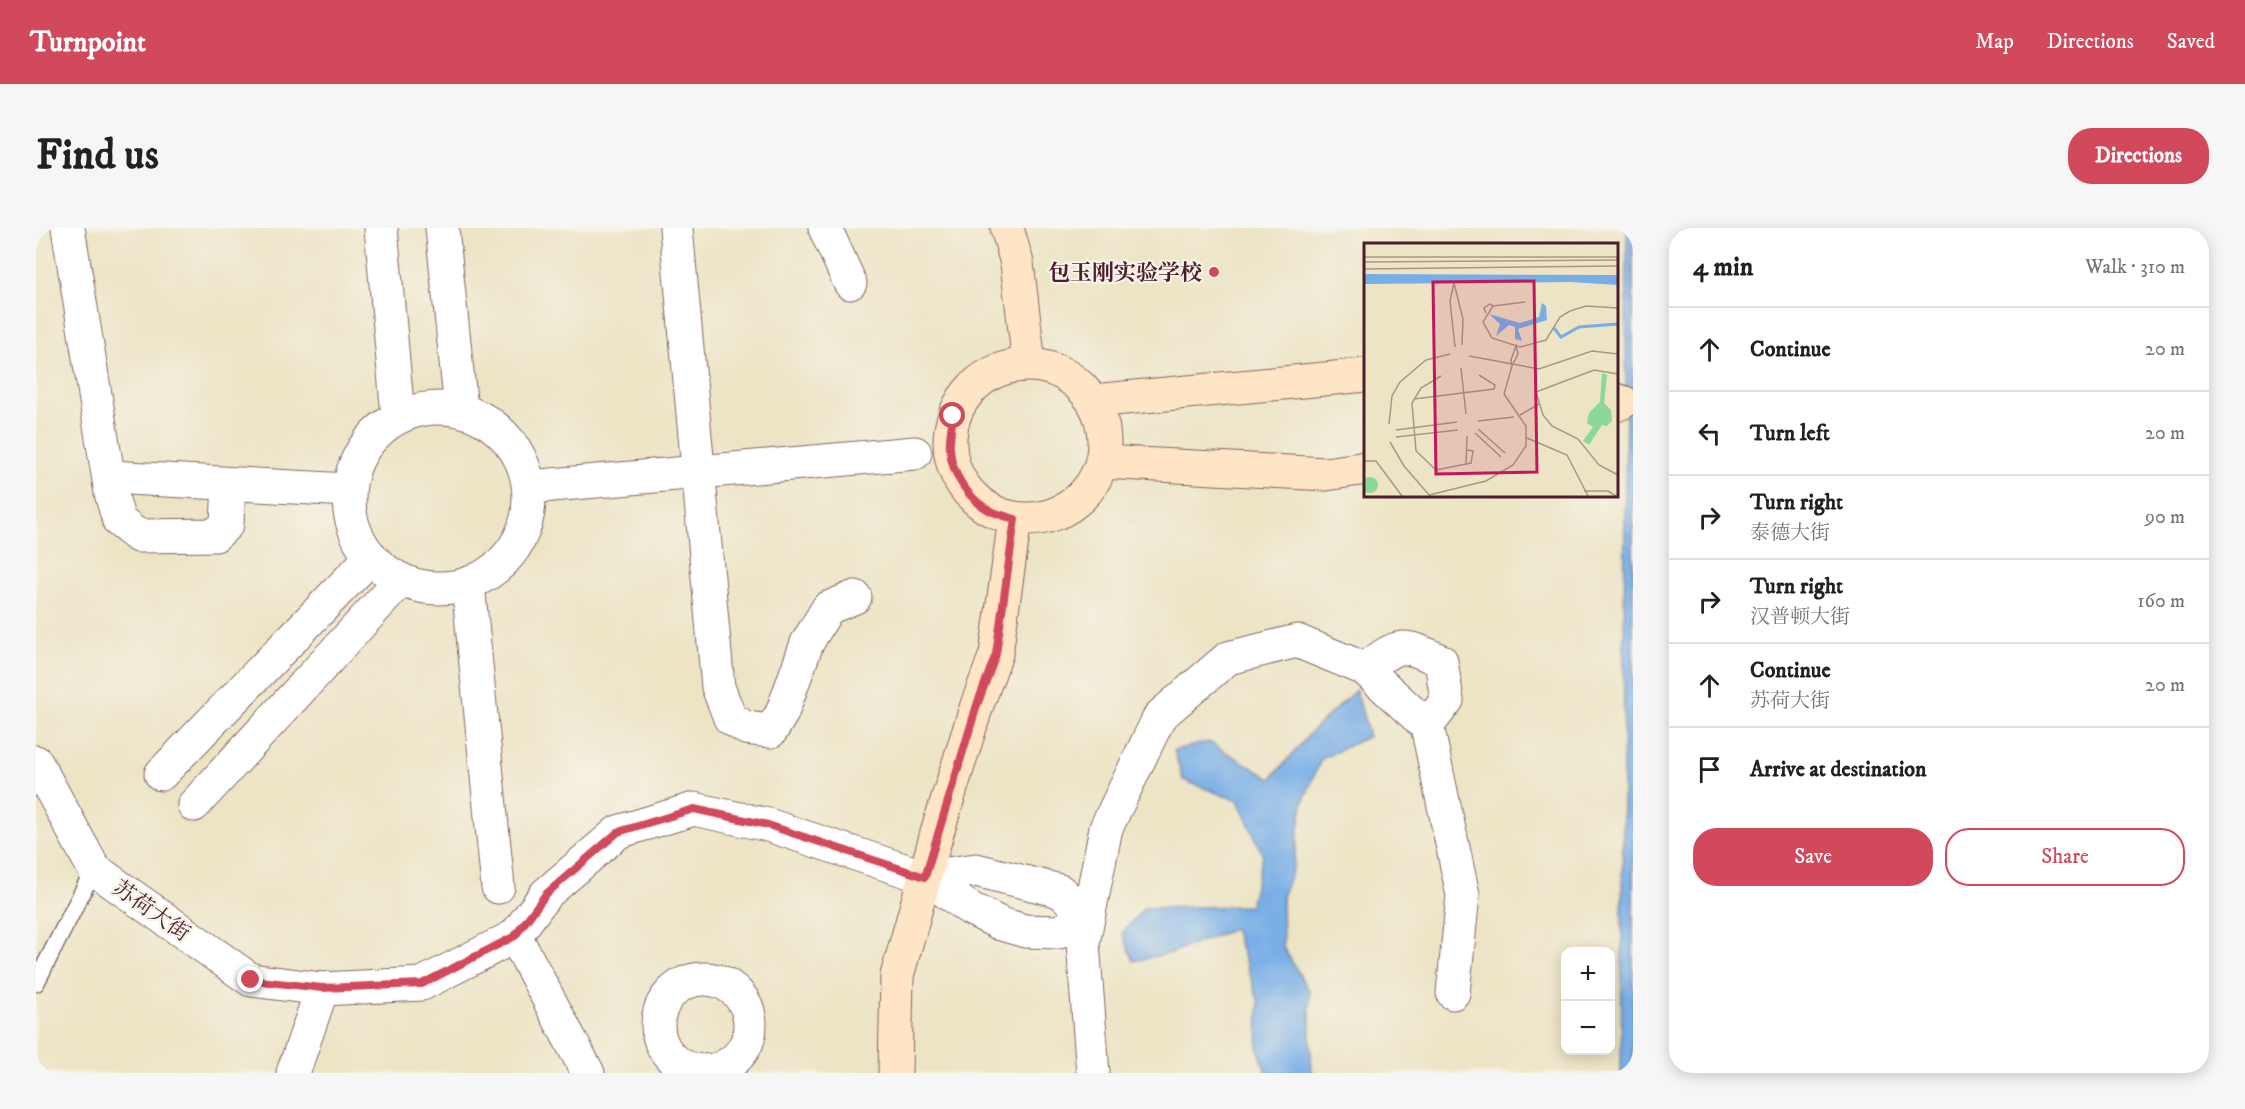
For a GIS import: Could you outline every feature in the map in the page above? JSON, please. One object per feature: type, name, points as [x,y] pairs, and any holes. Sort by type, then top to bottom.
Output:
[{"type":"street","points":[[68,228],[109,477],[119,521],[138,536],[215,534],[227,524],[229,484]]},
{"type":"street","points":[[381,228],[398,417]]},
{"type":"street","points":[[442,228],[461,409]]},
{"type":"street","points":[[676,228],[718,687],[729,718],[746,728],[771,731],[782,713],[807,643],[828,608],[855,597]]},
{"type":"street","points":[[825,228],[850,283]]},
{"type":"street","points":[[1007,228],[1017,263],[1029,364]]},
{"type":"street","points":[[1029,364],[1059,371],[1077,382],[1093,401],[1102,420],[1105,441],[1102,462],[1085,494],[1067,508],[1047,518],[1015,519],[983,506],[963,485],[954,467],[950,448],[953,416],[967,392],[983,377],[1001,368],[1029,364]]},
{"type":"street","points":[[1093,401],[1364,375]]},
{"type":"street","points":[[440,407],[461,409],[486,420],[507,437],[522,460],[530,487],[528,518],[516,547],[495,570],[468,584],[445,589],[422,587],[401,580],[384,570],[371,557],[358,537],[350,514],[349,490],[354,468],[364,447],[379,429],[398,417],[419,409],[440,407]]},
{"type":"street","points":[[530,487],[915,453]]},
{"type":"street","points":[[1102,462],[1326,474],[1364,468]]},
{"type":"street","points":[[109,477],[349,490]]},
{"type":"street","points":[[895,1073],[897,976],[977,705],[996,654],[1015,519]]},
{"type":"street","points":[[161,774],[371,557]]},
{"type":"street","points":[[194,805],[401,580]]},
{"type":"street","points":[[468,584],[498,887]]},
{"type":"street","points":[[1093,1073],[1083,943],[1106,828],[1160,716],[1228,658],[1297,641],[1365,669],[1427,726],[1463,895],[1453,993]]},
{"type":"street","points":[[1365,669],[1392,650],[1414,648],[1442,661],[1447,700],[1427,726]]},
{"type":"street","name":"苏荷大街","points":[[36,762],[94,868],[251,980],[322,988],[422,984],[515,936]]},
{"type":"street","points":[[588,1073],[515,936],[546,894],[618,832],[694,809],[768,825],[925,877],[969,909],[1001,924],[1025,931],[1059,932],[1088,916]]},
{"type":"street","points":[[925,877],[976,870],[1060,891],[1088,916]]},
{"type":"street","points":[[293,1073],[322,988]]},
{"type":"street","points":[[660,1073],[704,1072]]},
{"type":"lane","points":[[36,983],[94,868]]},
{"type":"water","points":[[1627,228],[1633,228],[1633,1073],[1621,1073]]},
{"type":"water","points":[[1356,690],[1369,736],[1321,759],[1303,802],[1293,869],[1282,897],[1283,947],[1310,992],[1312,1073],[1266,1073],[1258,1047],[1259,1002],[1234,929],[1171,953],[1134,961],[1122,933],[1144,908],[1250,906],[1263,855],[1238,801],[1183,780],[1174,750],[1209,742],[1271,779],[1313,730]]},
{"type":"place","name":"包玉刚实验学校","points":[[1214,272]]},
{"type":"route","points":[[251,980],[322,988],[422,984],[515,936],[546,894],[618,832],[694,809],[768,825],[925,877],[977,705],[996,654],[1015,519],[983,506],[963,485],[954,467],[950,448],[953,416]]}]
